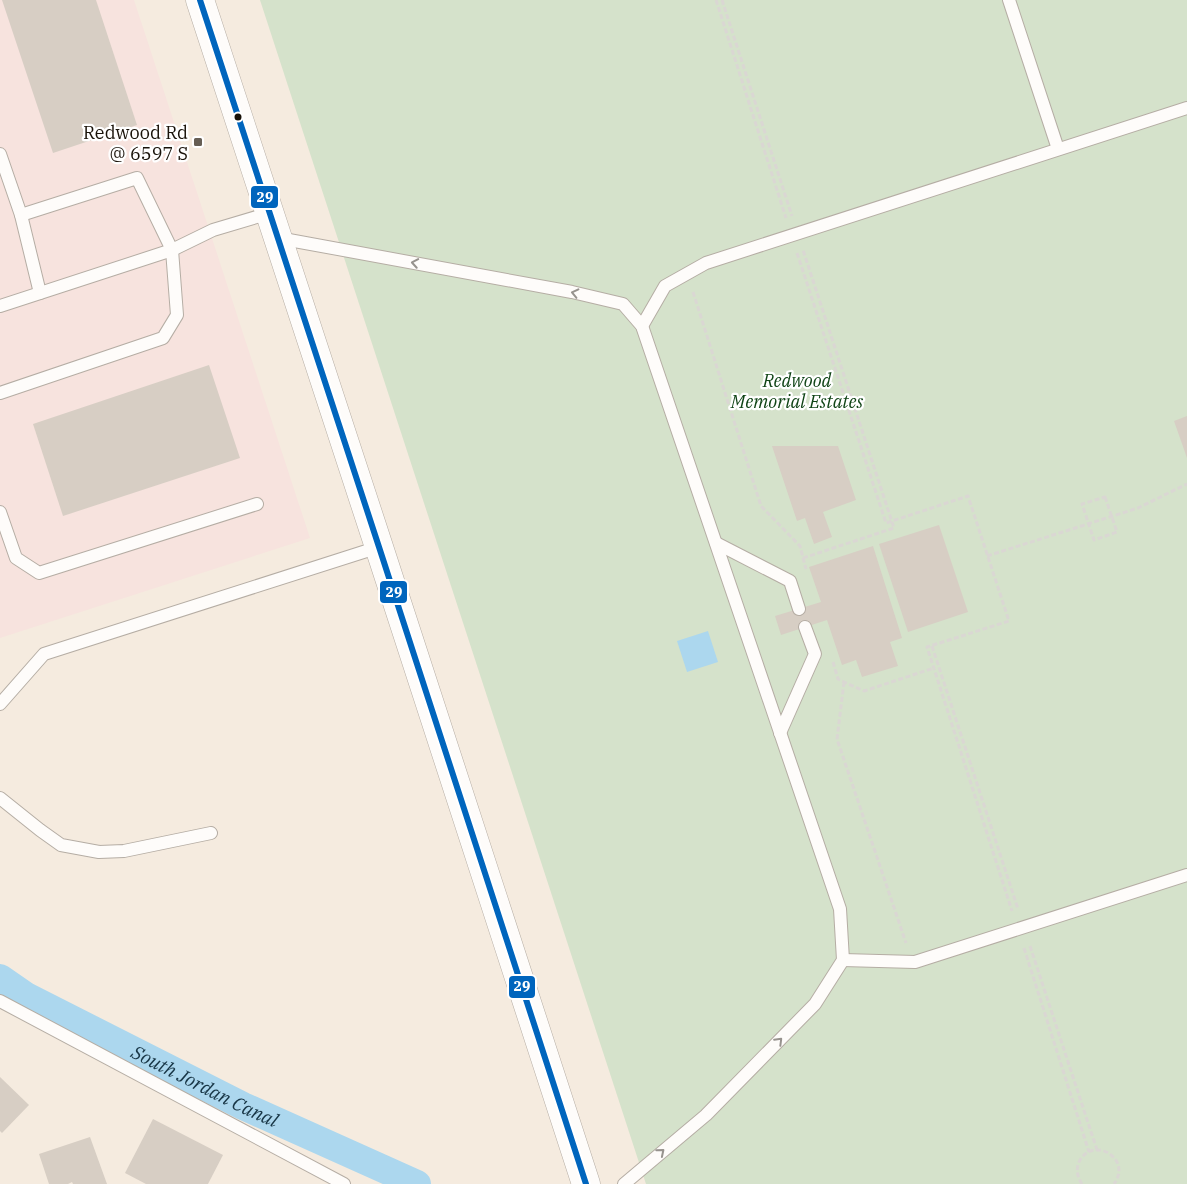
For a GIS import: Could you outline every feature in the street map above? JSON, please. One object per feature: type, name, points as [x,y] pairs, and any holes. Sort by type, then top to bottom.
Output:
[{"type":"main road","points":[[200,0],[586,1184]]},
{"type":"lane","points":[[1009,0],[1058,149]]},
{"type":"lane","points":[[642,326],[665,286],[706,263],[1187,108]]},
{"type":"lane","points":[[0,154],[21,216],[40,293]]},
{"type":"lane","points":[[0,393],[163,338],[177,315],[172,250],[137,178],[21,216]]},
{"type":"lane","points":[[0,306],[172,250],[213,230],[273,225],[623,304],[642,326],[840,909],[844,960],[815,1004],[706,1115],[624,1184]]},
{"type":"lane","points":[[0,512],[16,558],[39,574],[257,504]]},
{"type":"lane","points":[[716,543],[790,581],[799,609]]},
{"type":"lane","points":[[0,704],[44,654],[379,547]]},
{"type":"lane","points":[[780,733],[815,654],[805,627]]},
{"type":"lane","points":[[0,798],[60,845],[99,852],[124,851],[211,834]]},
{"type":"lane","points":[[844,960],[912,962],[1187,875]]},
{"type":"lane","points":[[0,1001],[344,1184]]},
{"type":"path","points":[[716,0],[794,234]]},
{"type":"path","points":[[722,0],[886,523],[968,496],[1008,621],[927,648],[1097,1150]]},
{"type":"path","points":[[687,273],[762,506],[800,546],[808,576]]},
{"type":"path","points":[[987,556],[1138,508],[1187,484]]},
{"type":"path","points":[[1105,497],[1112,516],[1117,532],[1094,540],[1082,504],[1105,497]]},
{"type":"path","points":[[803,558],[894,528],[891,521]]},
{"type":"path","points":[[932,646],[1089,1152]]},
{"type":"path","points":[[833,660],[838,678],[864,691],[934,668]]},
{"type":"path","points":[[844,682],[838,739],[912,962]]},
{"type":"path","points":[[1082,1184],[1078,1174],[1078,1164],[1084,1154],[1102,1150],[1108,1152],[1117,1161],[1119,1174],[1114,1184]]},
{"type":"shaded area","points":[[0,0],[134,0],[310,538],[0,638]]},
{"type":"green space","name":"Redwood Memorial Estates","points":[[260,0],[1187,0],[1187,1184],[646,1184]]},
{"type":"water","points":[[708,631],[718,662],[687,672],[677,641]]},
{"type":"building","points":[[2,0],[96,0],[137,125],[53,153]]},
{"type":"building","points":[[209,365],[240,458],[63,516],[33,424]]},
{"type":"building","points":[[1187,416],[1187,458],[1174,421]]},
{"type":"building","points":[[772,446],[838,446],[856,500],[823,512],[832,537],[814,544],[805,518],[797,521]]},
{"type":"building","points":[[939,525],[968,612],[908,632],[879,544]]},
{"type":"building","points":[[873,546],[902,638],[890,642],[898,666],[862,677],[856,660],[842,665],[827,620],[781,635],[775,616],[821,602],[809,567]]},
{"type":"building","points":[[0,1077],[29,1105],[2,1133],[0,1131]]},
{"type":"building","points":[[153,1119],[223,1155],[208,1184],[146,1184],[125,1173]]},
{"type":"building","points":[[90,1137],[107,1184],[73,1184],[72,1182],[68,1184],[49,1184],[39,1154]]},
{"type":"waterway","name":"South Jordan Canal","points":[[0,978],[26,996],[243,1106],[417,1184]]},
{"type":"transit line","name":"29","points":[[200,0],[586,1184]]},
{"type":"place","name":"Redwood Rd @ 6597 S","points":[[198,142]]}]
